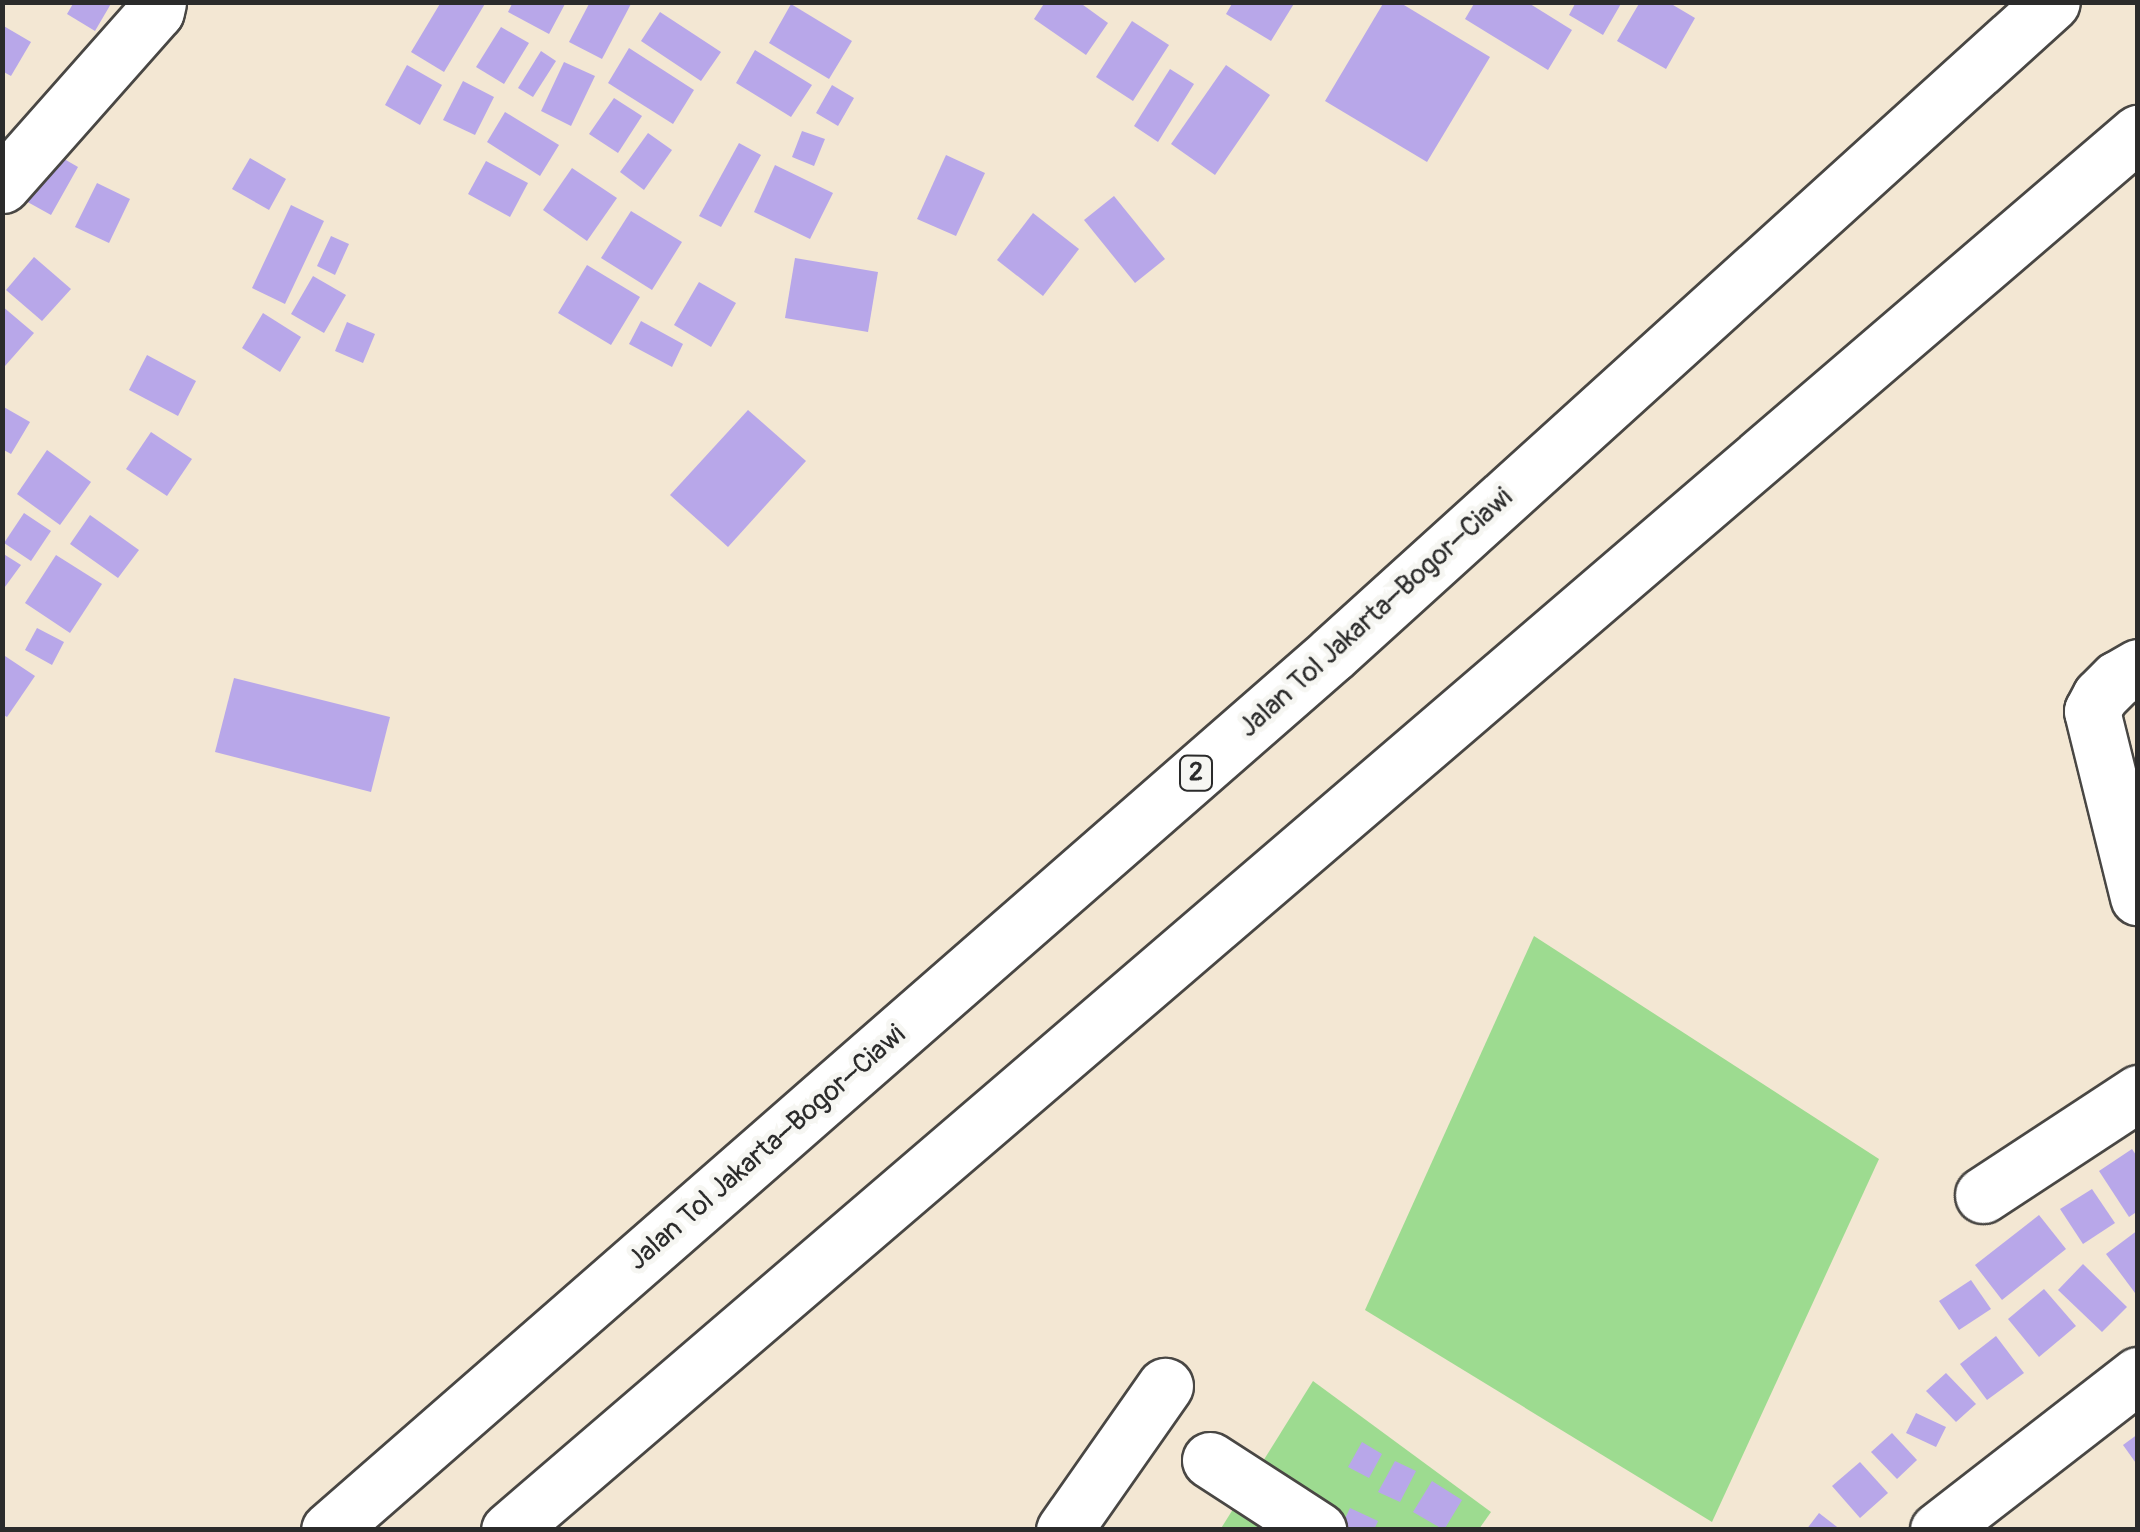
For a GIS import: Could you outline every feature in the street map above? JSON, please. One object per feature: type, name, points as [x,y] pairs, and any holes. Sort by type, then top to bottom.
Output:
[{"type":"main road","points":[[2,185],[156,11],[158,2]]},
{"type":"main road","name":"Jalan Tol Jakarta–Bogor–Ciawi","points":[[329,1530],[1332,654],[2052,2]]},
{"type":"main road","points":[[509,1530],[2138,133]]},
{"type":"main road","points":[[2133,865],[2092,711],[2100,696],[2138,668]]},
{"type":"main road","points":[[1984,1194],[2138,1092]]},
{"type":"main road","points":[[1938,1530],[2138,1376]]},
{"type":"main road","points":[[1064,1530],[1165,1386]]},
{"type":"main road","points":[[1210,1460],[1318,1530]]},
{"type":"green space","points":[[1534,936],[1879,1159],[1712,1522],[1365,1310]]},
{"type":"green space","points":[[1313,1381],[1491,1512],[1479,1529],[1220,1530]]},
{"type":"building","points":[[74,2],[112,2],[95,31],[67,14]]},
{"type":"building","points":[[441,2],[486,2],[444,72],[411,52]]},
{"type":"building","points":[[513,2],[565,4],[549,34],[508,12]]},
{"type":"building","points":[[590,2],[632,2],[602,59],[569,42]]},
{"type":"building","points":[[1045,2],[1079,2],[1108,23],[1086,55],[1034,19]]},
{"type":"building","points":[[1233,2],[1295,2],[1271,41],[1226,14]]},
{"type":"building","points":[[1384,2],[1399,2],[1490,57],[1427,162],[1325,101]]},
{"type":"building","points":[[1475,2],[1527,2],[1572,30],[1548,70],[1465,19]]},
{"type":"building","points":[[1576,2],[1622,2],[1603,35],[1569,15]]},
{"type":"building","points":[[1640,2],[1668,2],[1695,18],[1666,69],[1617,41]]},
{"type":"building","points":[[791,4],[852,41],[829,79],[769,43]]},
{"type":"building","points":[[660,12],[721,52],[701,81],[641,41]]},
{"type":"building","points":[[1132,21],[1169,45],[1133,101],[1096,77]]},
{"type":"building","points":[[2,25],[31,42],[11,76],[2,71]]},
{"type":"building","points":[[501,27],[529,43],[504,84],[476,67]]},
{"type":"building","points":[[629,48],[694,90],[673,124],[608,83]]},
{"type":"building","points":[[755,50],[812,85],[791,117],[736,83]]},
{"type":"building","points":[[541,51],[556,61],[533,97],[518,88]]},
{"type":"building","points":[[564,62],[595,76],[571,126],[541,111]]},
{"type":"building","points":[[407,65],[442,85],[420,125],[385,105]]},
{"type":"building","points":[[1226,65],[1270,95],[1215,175],[1171,144]]},
{"type":"building","points":[[1170,69],[1194,84],[1158,142],[1134,126]]},
{"type":"building","points":[[463,81],[494,97],[475,135],[443,120]]},
{"type":"building","points":[[832,85],[854,98],[838,126],[816,113]]},
{"type":"building","points":[[614,98],[642,116],[618,153],[589,134]]},
{"type":"building","points":[[505,112],[559,145],[540,176],[487,142]]},
{"type":"building","points":[[802,131],[825,139],[814,166],[792,157]]},
{"type":"building","points":[[648,133],[672,150],[644,190],[620,172]]},
{"type":"building","points":[[739,143],[761,155],[721,227],[699,216]]},
{"type":"building","points":[[52,152],[78,167],[51,215],[24,200]]},
{"type":"building","points":[[946,155],[985,173],[956,236],[917,219]]},
{"type":"building","points":[[250,158],[286,179],[269,210],[232,189]]},
{"type":"building","points":[[486,161],[528,183],[510,217],[468,194]]},
{"type":"building","points":[[775,165],[833,193],[810,239],[754,212]]},
{"type":"building","points":[[572,168],[617,198],[587,241],[543,210]]},
{"type":"building","points":[[97,183],[130,199],[109,243],[75,227]]},
{"type":"building","points":[[1114,196],[1165,259],[1135,283],[1084,220]]},
{"type":"building","points":[[291,205],[324,221],[285,304],[252,288]]},
{"type":"building","points":[[631,211],[682,242],[652,290],[601,258]]},
{"type":"building","points":[[1033,213],[1079,249],[1043,296],[997,260]]},
{"type":"building","points":[[331,236],[349,244],[335,275],[317,266]]},
{"type":"building","points":[[34,257],[71,289],[42,321],[6,290]]},
{"type":"building","points":[[795,258],[878,272],[868,332],[785,318]]},
{"type":"building","points":[[587,265],[640,297],[611,345],[558,313]]},
{"type":"building","points":[[313,276],[346,295],[324,333],[291,314]]},
{"type":"building","points":[[699,282],[736,303],[711,347],[674,325]]},
{"type":"building","points":[[2,306],[34,333],[5,366],[2,364]]},
{"type":"building","points":[[263,313],[301,337],[280,372],[242,348]]},
{"type":"building","points":[[641,321],[683,344],[672,367],[629,344]]},
{"type":"building","points":[[347,322],[375,334],[363,363],[335,351]]},
{"type":"building","points":[[147,355],[196,381],[178,416],[129,390]]},
{"type":"building","points":[[2,406],[30,422],[11,454],[2,449]]},
{"type":"building","points":[[748,410],[806,461],[728,547],[670,495]]},
{"type":"building","points":[[151,432],[192,459],[167,496],[126,469]]},
{"type":"building","points":[[47,450],[91,482],[60,525],[17,494]]},
{"type":"building","points":[[24,513],[51,531],[31,561],[4,543]]},
{"type":"building","points":[[90,515],[139,550],[118,578],[70,544]]},
{"type":"building","points":[[2,553],[21,565],[2,591]]},
{"type":"building","points":[[56,555],[102,584],[70,633],[25,603]]},
{"type":"building","points":[[37,628],[64,642],[52,665],[25,650]]},
{"type":"building","points":[[2,654],[35,676],[7,717],[2,714]]},
{"type":"building","points":[[234,678],[390,717],[371,792],[215,752]]},
{"type":"building","points":[[2132,1149],[2138,1158],[2138,1211],[2129,1217],[2099,1171]]},
{"type":"building","points":[[2092,1189],[2115,1223],[2083,1244],[2060,1209]]},
{"type":"building","points":[[2039,1215],[2066,1249],[2002,1300],[1975,1265]]},
{"type":"building","points":[[2138,1230],[2138,1297],[2106,1254]]},
{"type":"building","points":[[2083,1264],[2127,1307],[2102,1332],[2058,1290]]},
{"type":"building","points":[[1971,1280],[1991,1309],[1959,1330],[1939,1301]]},
{"type":"building","points":[[2044,1289],[2076,1326],[2039,1357],[2008,1319]]},
{"type":"building","points":[[1996,1336],[2024,1373],[1987,1400],[1960,1364]]},
{"type":"building","points":[[1946,1373],[1976,1404],[1956,1422],[1926,1391]]},
{"type":"building","points":[[1916,1413],[1946,1427],[1936,1447],[1906,1433]]},
{"type":"building","points":[[1892,1433],[1917,1460],[1897,1479],[1871,1452]]},
{"type":"building","points":[[2138,1434],[2138,1466],[2123,1445]]},
{"type":"building","points":[[1362,1442],[1382,1454],[1369,1478],[1348,1467]]},
{"type":"building","points":[[1395,1461],[1416,1471],[1400,1502],[1378,1492]]},
{"type":"building","points":[[1860,1462],[1888,1493],[1860,1518],[1832,1486]]},
{"type":"building","points":[[1432,1481],[1462,1500],[1444,1530],[1413,1512]]},
{"type":"building","points":[[1350,1508],[1378,1521],[1374,1530],[1341,1527]]},
{"type":"building","points":[[1819,1513],[1841,1530],[1806,1530]]}]
